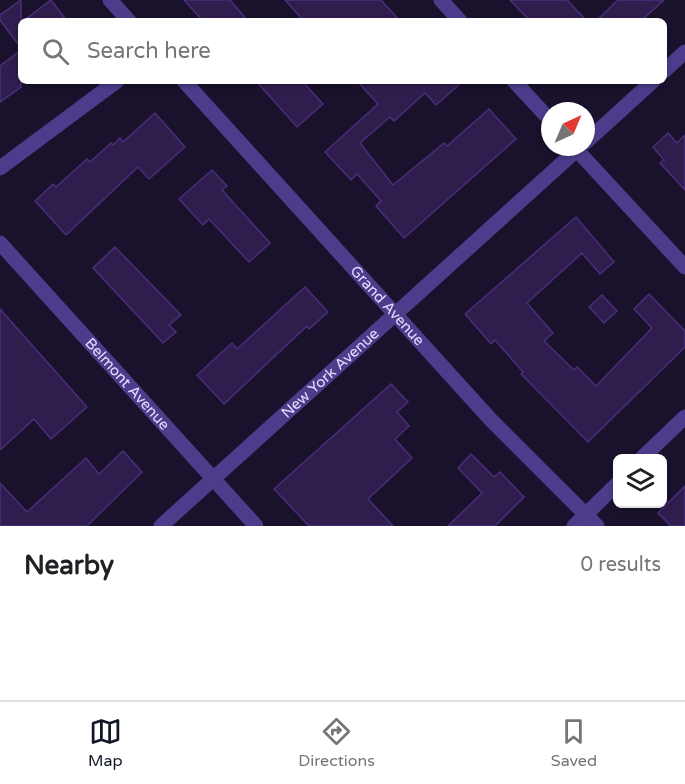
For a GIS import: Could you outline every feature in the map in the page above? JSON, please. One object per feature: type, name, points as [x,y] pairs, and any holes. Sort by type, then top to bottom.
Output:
[{"type":"street","points":[[110,0],[126,18]]},
{"type":"street","points":[[441,0],[457,18]]},
{"type":"street","points":[[667,68],[685,52]]},
{"type":"street","points":[[0,168],[113,84]]},
{"type":"street","name":"Grand Avenue","points":[[187,84],[491,420],[597,526]]},
{"type":"street","points":[[517,84],[541,110]]},
{"type":"street","name":"New York Avenue","points":[[595,132],[650,84]]},
{"type":"street","name":"New York Avenue","points":[[161,526],[568,156]]},
{"type":"street","points":[[588,156],[685,267]]},
{"type":"street","name":"Belmont Avenue","points":[[0,243],[256,526]]},
{"type":"street","points":[[647,454],[685,417]]},
{"type":"street","points":[[574,526],[613,488]]},
{"type":"building","points":[[21,0],[18,44],[0,20],[0,15]]},
{"type":"building","points":[[51,0],[65,18],[27,18]]},
{"type":"building","points":[[184,0],[230,0],[245,18],[200,18]]},
{"type":"building","points":[[285,0],[381,0],[397,18],[301,18]]},
{"type":"building","points":[[510,0],[567,0],[584,18],[527,18]]},
{"type":"building","points":[[618,0],[664,0],[644,18],[599,18]]},
{"type":"building","points":[[18,52],[18,84],[21,84],[21,87],[0,102],[0,66]]},
{"type":"building","points":[[259,84],[305,84],[323,104],[297,127]]},
{"type":"building","points":[[360,84],[460,84],[436,105],[425,93],[394,121],[390,117],[360,143],[393,185],[444,143],[447,146],[489,109],[516,139],[404,238],[376,206],[381,201],[357,174],[351,180],[325,152],[378,104]]},
{"type":"building","points":[[155,113],[185,147],[149,179],[138,167],[66,235],[35,201],[53,184],[56,187],[87,159],[90,162],[120,138],[123,142]]},
{"type":"building","points":[[668,133],[677,143],[685,135],[685,190],[660,163],[664,160],[653,147]]},
{"type":"building","points":[[212,170],[227,186],[222,190],[270,243],[249,262],[209,219],[203,225],[179,199]]},
{"type":"building","points":[[576,217],[614,262],[600,274],[582,253],[527,303],[553,333],[544,341],[574,370],[577,367],[596,386],[652,328],[634,309],[649,294],[685,331],[685,347],[588,442],[521,374],[523,372],[495,340],[491,344],[465,314]]},
{"type":"building","points":[[115,247],[181,315],[169,325],[176,332],[163,343],[93,268]]},
{"type":"building","points":[[305,287],[328,312],[309,329],[307,326],[224,404],[197,375],[232,343],[237,349]]},
{"type":"building","points":[[602,295],[617,311],[604,323],[589,307]]},
{"type":"building","points":[[0,309],[87,407],[51,439],[34,419],[0,450]]},
{"type":"building","points":[[391,384],[408,402],[397,412],[409,426],[395,439],[412,458],[368,499],[393,526],[309,526],[274,489]]},
{"type":"building","points":[[123,451],[142,472],[87,526],[0,526],[0,483],[27,512],[86,458],[99,474]]},
{"type":"building","points":[[471,454],[494,477],[500,472],[524,497],[495,526],[448,526],[482,493],[458,468]]},
{"type":"building","points":[[685,486],[685,526],[671,526],[658,513],[663,508],[667,508],[667,504]]}]
